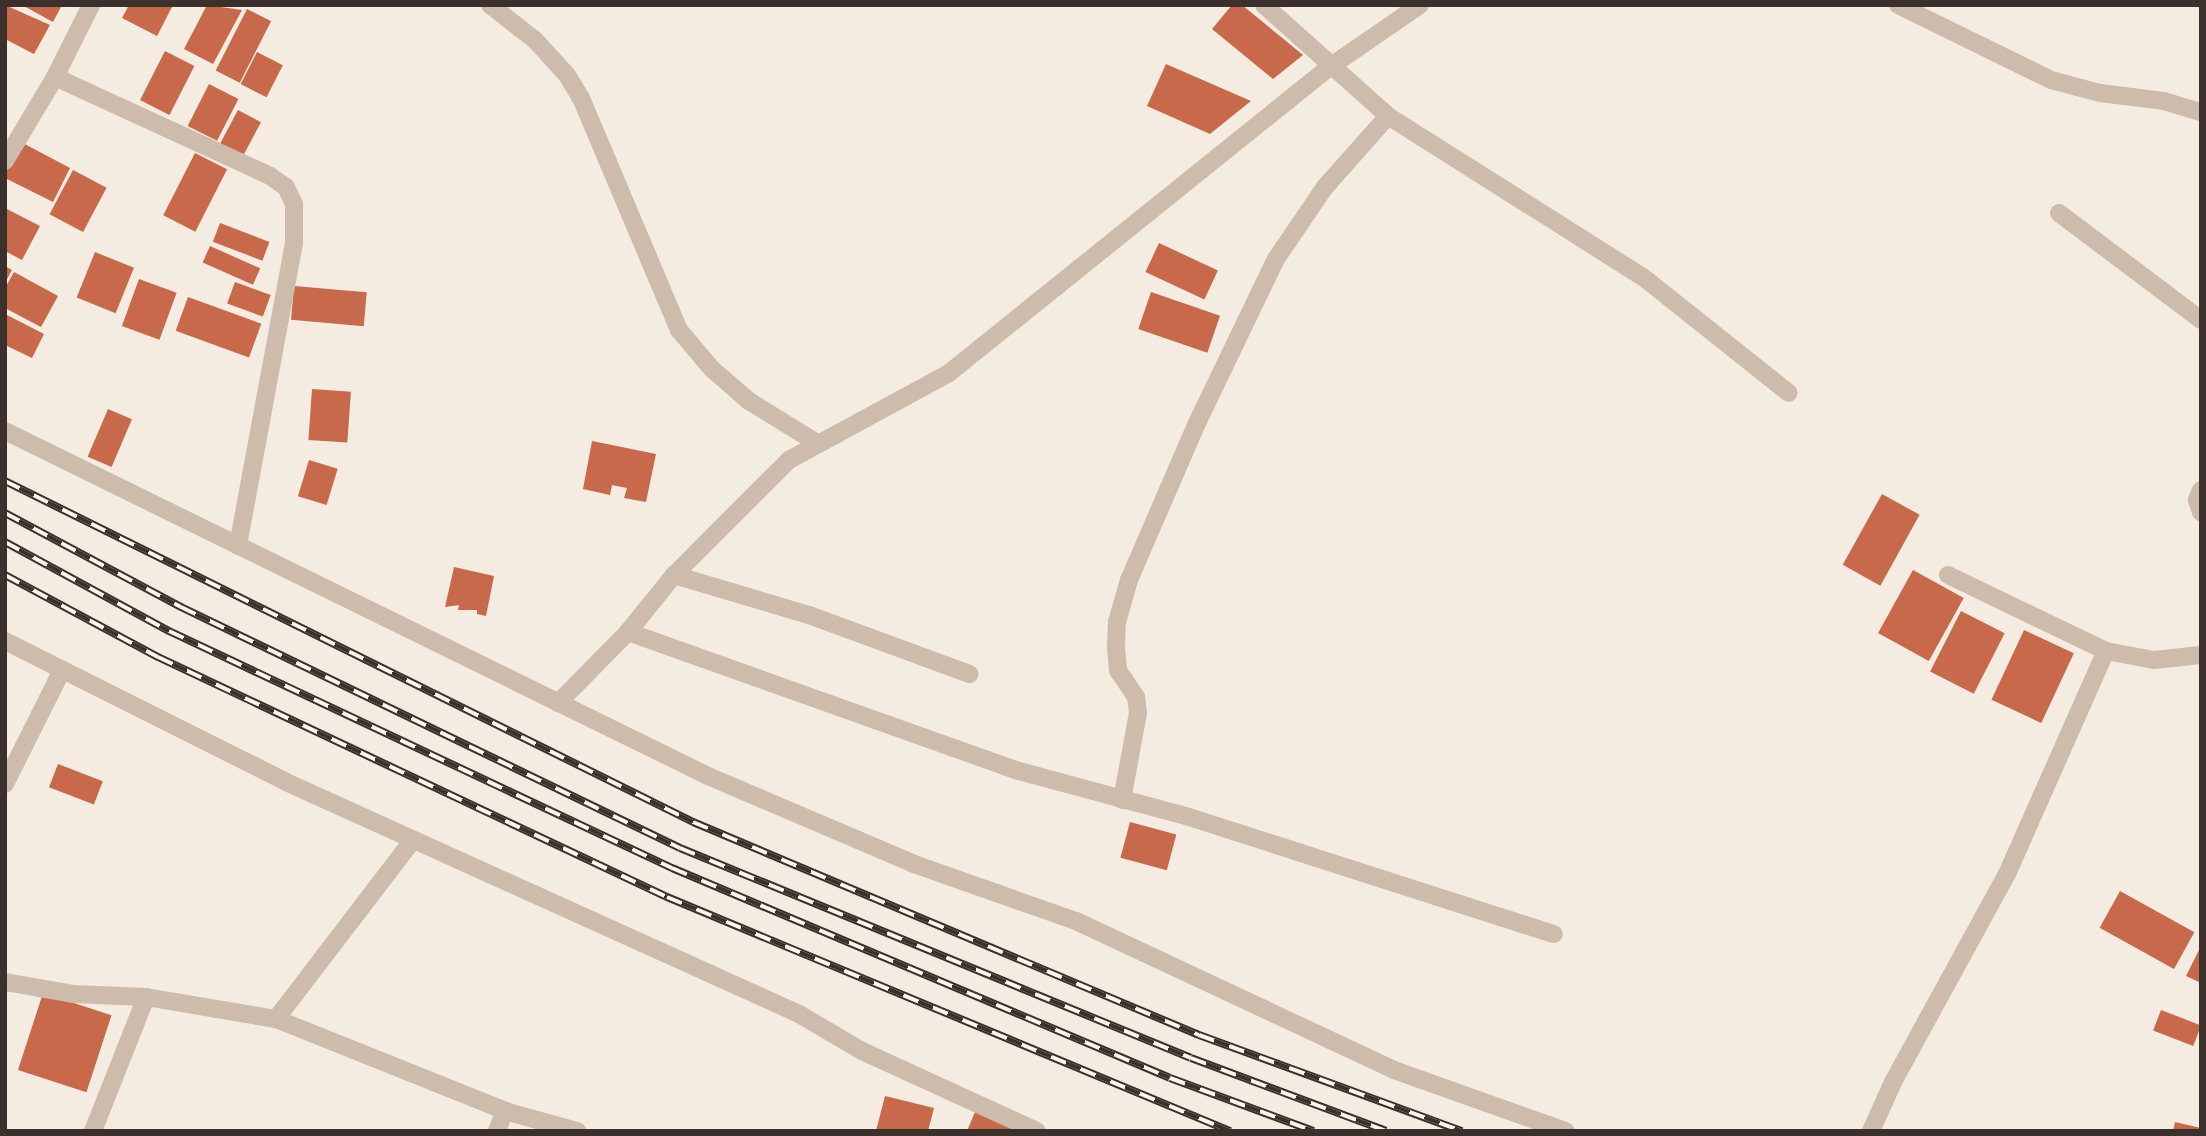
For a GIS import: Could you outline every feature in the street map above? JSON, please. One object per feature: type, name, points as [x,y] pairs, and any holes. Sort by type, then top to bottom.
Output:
[{"type":"street","points":[[5,161],[55,77],[91,5]]},
{"type":"street","points":[[490,5],[535,40],[574,86],[594,120],[679,330],[712,369],[749,401],[817,443]]},
{"type":"street","points":[[1264,5],[1334,64],[1388,116],[1623,264],[1789,393]]},
{"type":"street","points":[[558,703],[628,632],[674,575],[789,460],[949,373],[1334,64],[1420,5]]},
{"type":"street","points":[[1898,5],[2051,80],[2201,112]]},
{"type":"street","points":[[55,77],[271,176],[286,187],[294,204],[295,243],[238,546]]},
{"type":"street","points":[[1122,800],[1138,713],[1136,697],[1118,670],[1116,648],[1117,622],[1129,580],[1197,423],[1276,259],[1325,187],[1388,116]]},
{"type":"street","points":[[2059,213],[2201,320]]},
{"type":"street","points":[[5,431],[238,546],[494,667],[558,703],[708,776],[889,854],[1115,938],[1394,1070],[1565,1131]]},
{"type":"street","points":[[2201,490],[2197,500],[2201,512]]},
{"type":"street","points":[[674,575],[809,615],[970,674]]},
{"type":"street","points":[[1948,575],[2106,651],[2154,660],[2201,655]]},
{"type":"street","points":[[628,632],[1019,771],[1189,817],[1554,934]]},
{"type":"street","points":[[5,641],[412,840],[799,1014],[862,1051],[1037,1131]]},
{"type":"street","points":[[1871,1131],[1893,1082],[2007,874],[2106,651]]},
{"type":"street","points":[[5,784],[62,670]]},
{"type":"street","points":[[276,1019],[412,840]]},
{"type":"street","points":[[5,982],[73,994],[146,997],[276,1019],[505,1110],[577,1131]]},
{"type":"street","points":[[93,1131],[146,997]]},
{"type":"street","points":[[497,1131],[505,1110]]},
{"type":"building","points":[[5,5],[50,25],[34,54],[5,39]]},
{"type":"building","points":[[22,5],[62,5],[53,22]]},
{"type":"building","points":[[129,5],[173,5],[157,36],[122,18]]},
{"type":"building","points":[[207,5],[242,10],[213,64],[184,49]]},
{"type":"building","points":[[1232,5],[1242,5],[1303,55],[1273,79],[1212,29]]},
{"type":"building","points":[[247,9],[271,21],[240,83],[216,70]]},
{"type":"building","points":[[165,51],[194,66],[169,115],[140,100]]},
{"type":"building","points":[[257,52],[283,65],[266,97],[241,84]]},
{"type":"building","points":[[1166,64],[1251,101],[1210,134],[1147,106]]},
{"type":"building","points":[[209,84],[238,99],[217,141],[188,126]]},
{"type":"building","points":[[238,110],[261,122],[243,156],[220,144]]},
{"type":"building","points":[[19,141],[70,168],[53,202],[5,178],[5,167]]},
{"type":"building","points":[[195,153],[227,169],[195,232],[163,215]]},
{"type":"building","points":[[73,170],[107,188],[83,232],[50,214]]},
{"type":"building","points":[[5,208],[40,226],[22,260],[5,251]]},
{"type":"building","points":[[220,223],[269,242],[262,261],[213,242]]},
{"type":"building","points":[[1159,243],[1218,270],[1204,299],[1145,272]]},
{"type":"building","points":[[210,246],[260,268],[253,285],[203,262]]},
{"type":"building","points":[[95,252],[134,268],[116,313],[77,297]]},
{"type":"building","points":[[5,266],[12,270],[5,283]]},
{"type":"building","points":[[14,272],[58,296],[41,327],[5,308],[5,288]]},
{"type":"building","points":[[139,279],[177,293],[159,340],[122,326]]},
{"type":"building","points":[[235,282],[271,295],[263,317],[227,304]]},
{"type":"building","points":[[294,286],[367,292],[364,326],[291,320]]},
{"type":"building","points":[[1151,292],[1220,316],[1207,353],[1138,329]]},
{"type":"building","points":[[188,297],[261,324],[249,358],[176,331]]},
{"type":"building","points":[[5,314],[44,334],[32,358],[5,345]]},
{"type":"building","points":[[312,389],[351,392],[347,443],[308,440]]},
{"type":"building","points":[[108,409],[132,419],[112,467],[88,457]]},
{"type":"building","points":[[592,441],[656,454],[646,502],[624,498],[627,488],[612,485],[610,495],[583,489]]},
{"type":"building","points":[[309,460],[338,469],[327,505],[298,496]]},
{"type":"building","points":[[1882,494],[1920,515],[1880,586],[1843,565]]},
{"type":"building","points":[[454,567],[494,576],[486,616],[477,614],[477,610],[458,610],[459,605],[445,607]]},
{"type":"building","points":[[1913,570],[1964,598],[1929,661],[1878,633]]},
{"type":"building","points":[[1961,611],[2005,633],[1974,694],[1930,672]]},
{"type":"building","points":[[2024,630],[2074,653],[2041,723],[1991,700]]},
{"type":"building","points":[[58,764],[103,781],[94,805],[49,787]]},
{"type":"building","points":[[1130,822],[1176,834],[1167,870],[1120,858]]},
{"type":"building","points":[[2120,891],[2194,932],[2174,969],[2100,928]]},
{"type":"building","points":[[2201,946],[2201,983],[2186,976]]},
{"type":"building","points":[[43,993],[111,1015],[86,1092],[18,1070]]},
{"type":"building","points":[[2161,1010],[2201,1025],[2193,1046],[2153,1031]]},
{"type":"building","points":[[885,1096],[934,1108],[928,1131],[876,1131]]},
{"type":"building","points":[[975,1112],[1021,1131],[967,1131]]},
{"type":"building","points":[[2175,1122],[2201,1128],[2201,1131],[2173,1131]]},
{"type":"railway","points":[[5,481],[693,822],[1199,1035],[1462,1131]]},
{"type":"railway","points":[[5,513],[181,607],[680,848],[1191,1058],[1386,1131]]},
{"type":"railway","points":[[5,542],[169,631],[672,868],[1170,1078],[1313,1131]]},
{"type":"railway","points":[[5,575],[158,657],[667,897],[1230,1131]]}]
